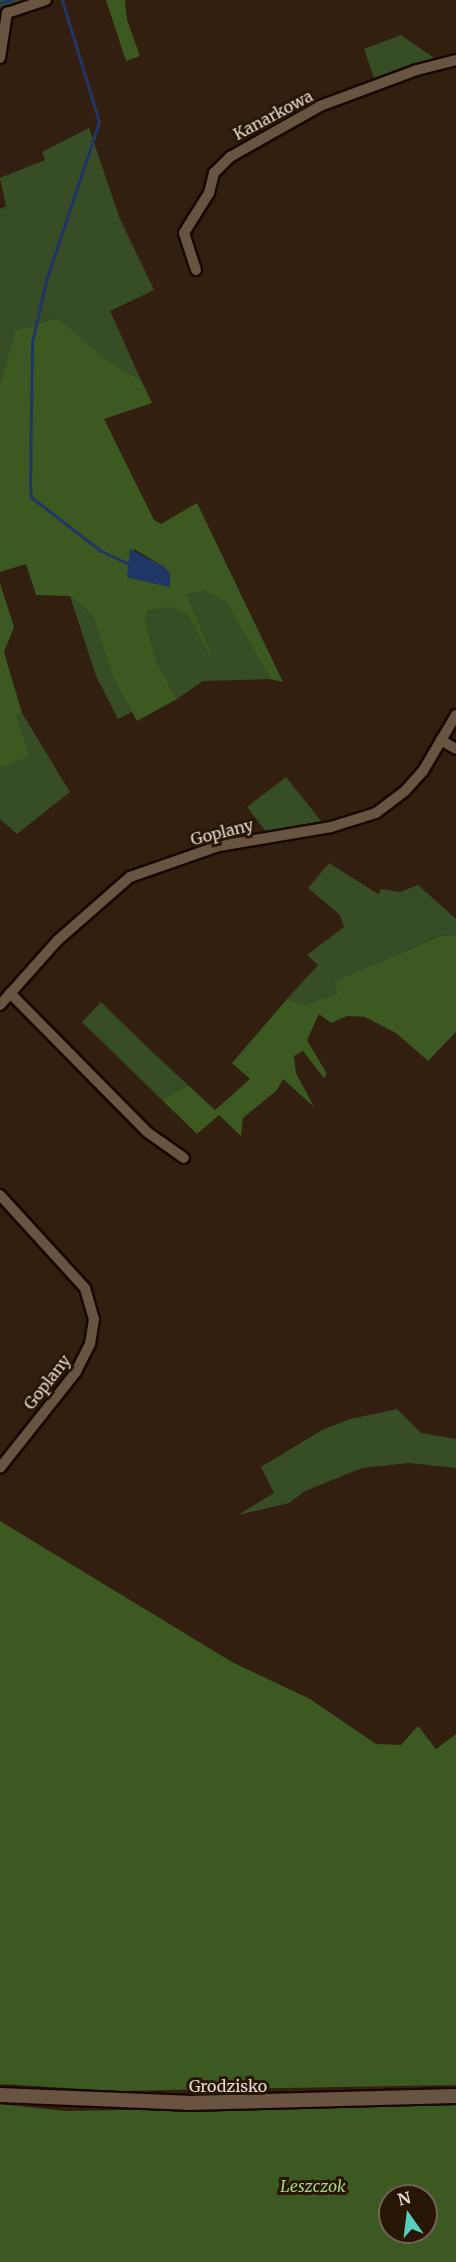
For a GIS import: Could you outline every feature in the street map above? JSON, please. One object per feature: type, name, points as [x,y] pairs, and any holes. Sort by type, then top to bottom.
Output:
[{"type":"street","points":[[0,58],[3,14],[46,0]]},
{"type":"street","name":"Kanarkowa","points":[[196,270],[184,233],[209,193],[214,173],[230,157],[320,106],[417,70],[456,60]]},
{"type":"street","name":"Goplany","points":[[0,1005],[58,940],[130,877],[219,846],[331,827],[373,814],[405,791],[456,715]]},
{"type":"street","points":[[441,740],[456,749]]},
{"type":"street","points":[[10,993],[147,1132],[184,1158]]},
{"type":"street","name":"Goplany","points":[[0,1195],[85,1288],[94,1319],[90,1344],[76,1372],[0,1468]]},
{"type":"street","name":"Grodzisko","points":[[0,2095],[187,2103],[456,2096]]},
{"type":"green space","points":[[0,0],[32,0],[0,10]]},
{"type":"green space","points":[[106,0],[125,0],[127,20],[140,56],[126,61]]},
{"type":"green space","points":[[401,35],[437,60],[375,81],[364,49]]},
{"type":"green space","points":[[89,128],[120,219],[154,290],[110,311],[141,380],[107,360],[56,318],[15,330],[0,385],[0,209],[6,206],[0,178],[45,160],[42,152]]},
{"type":"green space","points":[[57,318],[107,360],[141,380],[152,403],[104,419],[154,520],[161,524],[197,503],[283,682],[270,679],[226,602],[204,591],[187,595],[212,653],[209,654],[188,615],[169,607],[148,611],[145,620],[156,660],[177,699],[137,721],[113,678],[93,616],[70,596],[36,595],[26,564],[0,572],[0,385],[15,330]],"holes":[[[134,549],[164,567],[170,587],[127,577]]]},
{"type":"green space","points":[[0,583],[14,627],[4,652],[22,713],[17,716],[29,756],[0,768]]},
{"type":"green space","points":[[204,591],[226,602],[270,679],[203,681],[177,699],[156,660],[145,620],[148,611],[169,607],[188,615],[212,653],[187,595]]},
{"type":"green space","points":[[70,596],[93,616],[113,678],[132,712],[118,719],[96,676]]},
{"type":"green space","points":[[22,713],[70,792],[17,834],[0,819],[0,768],[28,756],[17,715]]},
{"type":"green space","points":[[286,777],[322,824],[266,832],[247,807]]},
{"type":"green space","points":[[329,863],[378,894],[381,889],[400,892],[418,885],[456,919],[456,935],[439,936],[336,981],[337,993],[305,1005],[287,999],[318,965],[307,955],[344,927],[340,915],[308,888]]},
{"type":"green space","points":[[456,935],[456,1032],[428,1061],[396,1033],[365,1017],[347,1016],[331,1023],[319,1014],[307,1040],[327,1074],[324,1078],[303,1051],[294,1056],[296,1073],[314,1107],[283,1079],[277,1090],[243,1118],[241,1136],[219,1115],[197,1134],[162,1100],[188,1085],[215,1110],[250,1079],[232,1063],[287,999],[305,1005],[337,993],[335,981],[440,936]]},
{"type":"green space","points":[[101,1002],[188,1085],[162,1100],[82,1022]]},
{"type":"green space","points":[[397,1409],[421,1433],[456,1439],[456,1468],[409,1463],[362,1468],[305,1491],[289,1503],[238,1515],[274,1493],[261,1467],[322,1430],[350,1419]]},
{"type":"green space","points":[[0,1521],[232,1662],[310,1699],[376,1744],[401,1745],[418,1726],[436,1749],[456,1734],[456,2085],[118,2091],[0,2084]]},
{"type":"green space","name":"Leszczok","points":[[0,2104],[66,2111],[456,2104],[456,2262],[0,2262]]},
{"type":"water","points":[[130,549],[164,567],[170,573],[170,587],[127,577]]},
{"type":"waterway","points":[[0,3],[12,0]]},
{"type":"waterway","points":[[62,0],[99,122],[47,277],[32,342],[31,497],[101,551],[127,563]]}]
